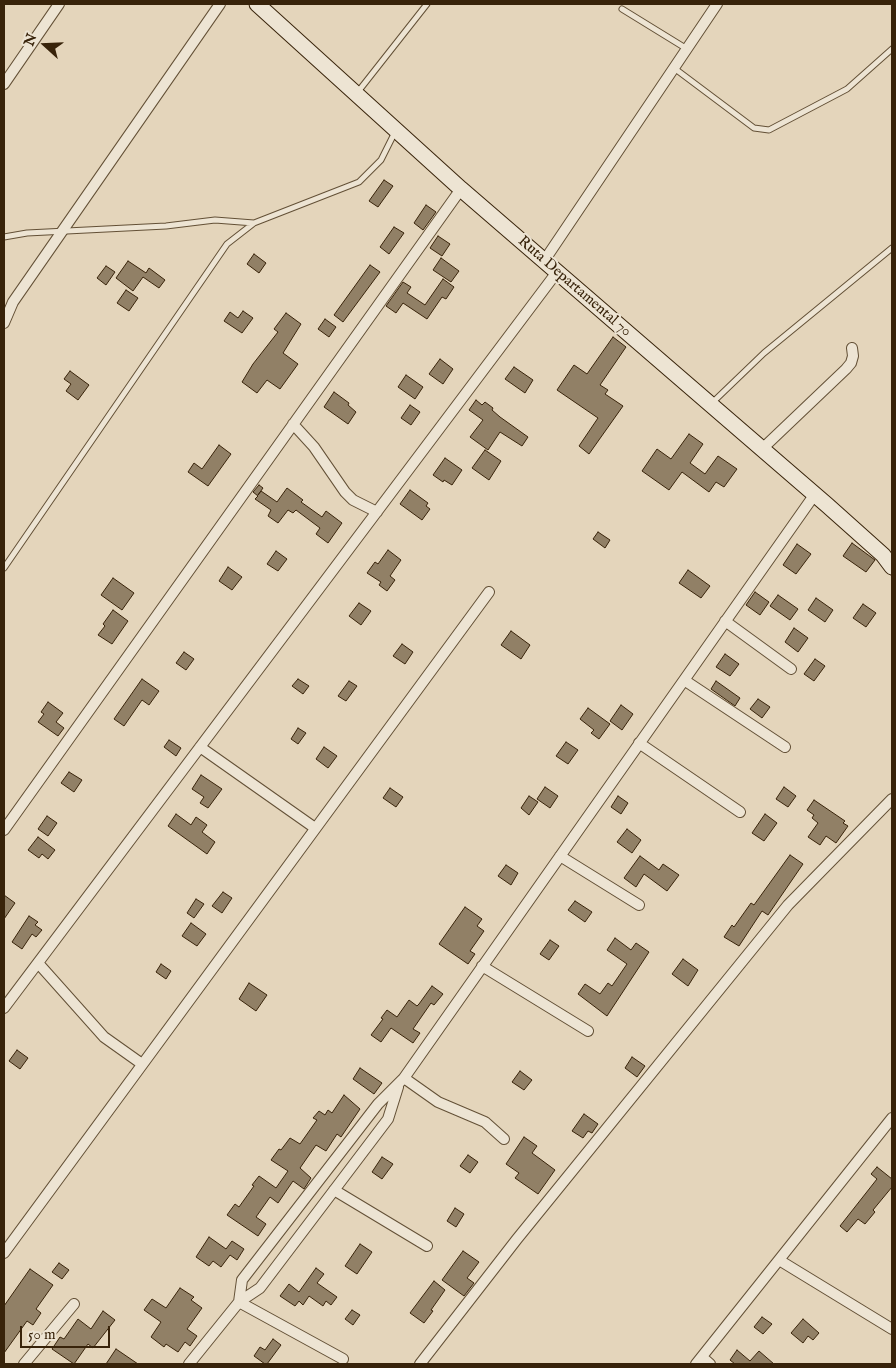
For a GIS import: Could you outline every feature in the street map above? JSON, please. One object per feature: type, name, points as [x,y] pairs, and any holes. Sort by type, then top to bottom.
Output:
[{"type":"main road","name":"Ruta Departamental 70","points":[[257,4],[355,95],[461,189],[815,494],[883,556],[892,567]]},
{"type":"street","points":[[4,84],[59,4]]},
{"type":"street","points":[[4,323],[13,302],[220,4]]},
{"type":"street","points":[[544,260],[717,4]]},
{"type":"street","points":[[4,830],[461,189]]},
{"type":"street","points":[[4,1008],[557,272]]},
{"type":"street","points":[[762,449],[851,364],[852,348]]},
{"type":"street","points":[[293,424],[314,447],[344,492],[353,500],[377,512]]},
{"type":"street","points":[[239,1302],[242,1280],[378,1104],[401,1081],[815,494]]},
{"type":"street","points":[[4,1253],[489,592]]},
{"type":"street","points":[[725,621],[791,669]]},
{"type":"street","points":[[684,680],[785,747]]},
{"type":"street","points":[[639,743],[740,812]]},
{"type":"street","points":[[200,746],[315,828]]},
{"type":"street","points":[[420,1364],[517,1239],[788,905],[892,798]]},
{"type":"street","points":[[560,856],[639,905]]},
{"type":"street","points":[[38,963],[104,1037],[142,1064]]},
{"type":"street","points":[[482,966],[588,1030]]},
{"type":"street","points":[[401,1081],[438,1102],[485,1122],[504,1138]]},
{"type":"street","points":[[189,1364],[239,1302],[260,1288],[388,1119],[401,1081]]},
{"type":"street","points":[[710,1364],[699,1360],[892,1118]]},
{"type":"street","points":[[334,1190],[427,1246]]},
{"type":"street","points":[[779,1260],[892,1329]]},
{"type":"street","points":[[239,1302],[343,1359]]},
{"type":"street","points":[[24,1364],[74,1304]]},
{"type":"lane","points":[[355,95],[427,4]]},
{"type":"lane","points":[[622,9],[687,49]]},
{"type":"lane","points":[[674,67],[754,128],[769,130],[848,89],[892,49]]},
{"type":"lane","points":[[4,568],[227,244],[254,223],[359,182],[381,160],[396,130]]},
{"type":"lane","points":[[4,237],[26,234],[166,226],[215,220],[254,223]]},
{"type":"lane","points":[[710,404],[764,353],[892,248]]},
{"type":"building","points":[[384,180],[393,186],[378,207],[369,201]]},
{"type":"building","points":[[426,205],[436,212],[423,230],[414,223]]},
{"type":"building","points":[[394,227],[404,233],[389,254],[380,247]]},
{"type":"building","points":[[438,236],[450,244],[442,256],[430,248]]},
{"type":"building","points":[[254,254],[266,263],[259,273],[247,264]]},
{"type":"building","points":[[441,258],[459,271],[451,282],[433,270]]},
{"type":"building","points":[[128,261],[146,273],[149,268],[165,280],[159,288],[143,277],[133,291],[116,278]]},
{"type":"building","points":[[370,265],[380,272],[343,322],[334,315]]},
{"type":"building","points":[[106,266],[115,272],[106,285],[97,278]]},
{"type":"building","points":[[443,279],[454,287],[446,299],[442,297],[427,319],[403,303],[396,313],[386,306],[403,282],[411,287],[407,293],[425,305]]},
{"type":"building","points":[[126,290],[138,298],[129,311],[117,303]]},
{"type":"building","points":[[243,311],[253,318],[242,333],[224,321],[230,312],[238,318]]},
{"type":"building","points":[[286,313],[301,324],[283,353],[298,364],[280,389],[267,380],[257,393],[242,382],[253,364],[278,332],[274,329]]},
{"type":"building","points":[[325,319],[336,327],[329,337],[318,329]]},
{"type":"building","points":[[613,337],[626,347],[600,385],[608,390],[605,394],[623,406],[589,454],[579,446],[598,418],[557,390],[574,365],[587,374]]},
{"type":"building","points":[[440,359],[453,369],[443,384],[429,374]]},
{"type":"building","points":[[514,367],[533,380],[525,393],[505,379]]},
{"type":"building","points":[[70,371],[89,385],[78,400],[66,391],[71,384],[64,379]]},
{"type":"building","points":[[406,375],[423,387],[415,399],[398,387]]},
{"type":"building","points":[[334,392],[349,403],[348,405],[356,412],[348,424],[324,407]]},
{"type":"building","points":[[476,400],[482,405],[485,402],[500,417],[528,437],[522,446],[500,432],[488,450],[470,437],[483,420],[469,410]]},
{"type":"building","points":[[410,405],[420,412],[411,425],[401,418]]},
{"type":"building","points":[[689,434],[703,444],[690,463],[705,474],[718,456],[737,469],[724,487],[716,482],[709,492],[682,472],[669,490],[642,471],[657,449],[671,459]]},
{"type":"building","points":[[219,445],[231,454],[208,486],[188,472],[194,463],[202,469]]},
{"type":"building","points":[[485,450],[501,461],[489,480],[472,468]]},
{"type":"building","points":[[445,458],[462,470],[452,485],[444,480],[443,482],[433,475]]},
{"type":"building","points":[[259,485],[263,488],[258,495],[261,491],[277,502],[287,488],[303,500],[301,502],[322,517],[326,511],[342,523],[328,543],[316,534],[320,528],[296,510],[293,513],[288,510],[278,523],[268,516],[271,510],[255,499],[258,496],[253,492]]},
{"type":"building","points":[[410,490],[428,503],[426,506],[430,509],[422,520],[400,504]]},
{"type":"building","points":[[598,532],[610,540],[605,548],[593,539]]},
{"type":"building","points":[[852,543],[875,560],[866,572],[843,556]]},
{"type":"building","points":[[797,544],[811,554],[796,574],[783,565]]},
{"type":"building","points":[[388,550],[401,560],[390,576],[395,580],[387,591],[379,585],[381,582],[367,573],[375,562],[378,564]]},
{"type":"building","points":[[276,551],[287,559],[278,571],[267,564]]},
{"type":"building","points":[[228,567],[242,577],[232,590],[219,581]]},
{"type":"building","points":[[688,570],[710,586],[701,598],[679,583]]},
{"type":"building","points":[[113,578],[134,593],[122,610],[101,595]]},
{"type":"building","points":[[755,592],[769,602],[760,615],[746,605]]},
{"type":"building","points":[[778,595],[798,609],[790,620],[770,606]]},
{"type":"building","points":[[816,598],[833,610],[825,622],[808,610]]},
{"type":"building","points":[[359,603],[371,611],[361,625],[349,616]]},
{"type":"building","points":[[863,604],[876,613],[866,627],[853,618]]},
{"type":"building","points":[[113,610],[128,621],[112,644],[98,635]]},
{"type":"building","points":[[794,628],[808,638],[798,652],[785,642]]},
{"type":"building","points":[[511,631],[530,645],[521,659],[501,645]]},
{"type":"building","points":[[402,644],[413,652],[405,664],[393,656]]},
{"type":"building","points":[[184,652],[194,659],[186,670],[176,663]]},
{"type":"building","points":[[725,654],[739,664],[730,676],[716,667]]},
{"type":"building","points":[[815,659],[825,666],[814,681],[804,674]]},
{"type":"building","points":[[142,679],[159,691],[149,705],[142,700],[124,726],[114,719]]},
{"type":"building","points":[[298,679],[309,686],[303,694],[292,686]]},
{"type":"building","points":[[349,681],[357,686],[346,701],[338,696]]},
{"type":"building","points":[[716,681],[740,698],[735,706],[711,689]]},
{"type":"building","points":[[758,699],[770,707],[762,718],[750,709]]},
{"type":"building","points":[[48,702],[63,713],[56,722],[64,728],[58,736],[38,722],[44,714],[41,712]]},
{"type":"building","points":[[621,705],[633,714],[622,730],[610,721]]},
{"type":"building","points":[[588,708],[610,724],[599,739],[591,733],[594,730],[580,719]]},
{"type":"building","points":[[298,728],[306,733],[298,744],[291,739]]},
{"type":"building","points":[[169,740],[181,748],[176,756],[164,747]]},
{"type":"building","points":[[566,742],[578,750],[568,764],[556,756]]},
{"type":"building","points":[[324,747],[337,756],[328,768],[316,759]]},
{"type":"building","points":[[69,772],[82,780],[74,792],[61,783]]},
{"type":"building","points":[[201,775],[222,789],[208,808],[200,803],[204,797],[192,789]]},
{"type":"building","points":[[545,787],[558,796],[550,808],[537,799]]},
{"type":"building","points":[[784,787],[796,796],[788,807],[776,799]]},
{"type":"building","points":[[390,788],[403,797],[396,807],[383,798]]},
{"type":"building","points":[[529,796],[538,802],[529,815],[521,808]]},
{"type":"building","points":[[618,796],[628,803],[621,814],[611,807]]},
{"type":"building","points":[[814,800],[845,821],[843,823],[848,826],[836,843],[826,836],[820,845],[808,837],[818,823],[812,818],[814,815],[807,810]]},
{"type":"building","points":[[176,814],[191,825],[196,817],[207,825],[202,832],[215,842],[207,854],[168,826]]},
{"type":"building","points":[[765,814],[777,823],[764,841],[752,833]]},
{"type":"building","points":[[47,816],[57,823],[48,836],[38,829]]},
{"type":"building","points":[[627,829],[641,840],[632,853],[617,842]]},
{"type":"building","points":[[38,837],[55,850],[48,859],[42,854],[39,858],[28,850]]},
{"type":"building","points":[[790,855],[803,864],[768,915],[762,911],[739,946],[724,937],[732,925],[734,927],[751,903],[754,905]]},
{"type":"building","points":[[640,856],[659,870],[663,864],[679,875],[667,891],[644,874],[636,887],[624,878]]},
{"type":"building","points":[[506,865],[518,873],[511,885],[498,876]]},
{"type":"building","points":[[223,892],[232,898],[222,913],[212,906]]},
{"type":"building","points":[[4,895],[15,903],[4,919]]},
{"type":"building","points":[[196,899],[204,904],[194,918],[187,913]]},
{"type":"building","points":[[575,901],[592,912],[585,922],[568,910]]},
{"type":"building","points":[[465,907],[482,919],[477,926],[484,931],[470,951],[475,954],[468,964],[439,944]]},
{"type":"building","points":[[29,916],[38,922],[35,925],[42,930],[36,937],[32,934],[22,949],[12,942]]},
{"type":"building","points":[[191,923],[206,934],[197,946],[182,936]]},
{"type":"building","points":[[615,938],[631,950],[636,943],[649,952],[607,1016],[578,994],[585,984],[600,994],[608,983],[612,986],[627,964],[607,950]]},
{"type":"building","points":[[550,940],[559,946],[549,960],[540,954]]},
{"type":"building","points":[[683,959],[698,970],[688,986],[672,974]]},
{"type":"building","points":[[161,964],[171,971],[166,979],[156,972]]},
{"type":"building","points":[[249,983],[267,995],[256,1011],[239,999]]},
{"type":"building","points":[[432,986],[443,994],[434,1005],[431,1003],[413,1029],[420,1033],[413,1043],[391,1028],[381,1042],[371,1035],[387,1010],[397,1017],[409,1000],[417,1006]]},
{"type":"building","points":[[17,1050],[28,1058],[20,1069],[9,1061]]},
{"type":"building","points":[[632,1057],[645,1066],[637,1077],[625,1068]]},
{"type":"building","points":[[360,1068],[382,1083],[374,1094],[353,1079]]},
{"type":"building","points":[[520,1071],[532,1080],[524,1090],[512,1082]]},
{"type":"building","points":[[344,1095],[360,1109],[341,1137],[337,1134],[326,1151],[316,1145],[300,1168],[311,1178],[304,1189],[293,1181],[278,1203],[270,1197],[256,1217],[266,1224],[258,1236],[227,1215],[235,1204],[239,1207],[259,1176],[276,1188],[288,1171],[271,1160],[279,1149],[281,1150],[290,1138],[300,1144],[317,1120],[313,1118],[319,1111],[325,1115],[328,1110],[332,1113]]},
{"type":"building","points":[[584,1114],[598,1124],[592,1133],[588,1131],[583,1138],[572,1131]]},
{"type":"building","points":[[524,1137],[537,1146],[532,1153],[555,1170],[538,1194],[515,1178],[519,1173],[506,1164]]},
{"type":"building","points":[[468,1155],[478,1162],[470,1173],[460,1166]]},
{"type":"building","points":[[382,1157],[393,1164],[382,1179],[372,1172]]},
{"type":"building","points":[[877,1167],[892,1179],[892,1187],[873,1210],[875,1212],[865,1224],[858,1219],[847,1232],[840,1226],[877,1179],[871,1174]]},
{"type":"building","points":[[455,1208],[464,1214],[456,1227],[447,1221]]},
{"type":"building","points":[[209,1237],[226,1249],[232,1241],[244,1249],[237,1260],[230,1255],[221,1267],[213,1261],[209,1266],[196,1257]]},
{"type":"building","points":[[360,1244],[372,1252],[357,1274],[345,1266]]},
{"type":"building","points":[[463,1251],[479,1262],[467,1278],[474,1283],[464,1296],[442,1280]]},
{"type":"building","points":[[59,1263],[69,1270],[62,1279],[52,1272]]},
{"type":"building","points":[[316,1268],[324,1274],[317,1283],[337,1297],[331,1305],[326,1301],[323,1306],[309,1296],[303,1305],[299,1301],[295,1306],[280,1296],[289,1284],[299,1292]]},
{"type":"building","points":[[30,1269],[53,1285],[36,1309],[41,1313],[33,1325],[27,1321],[4,1353],[4,1306]]},
{"type":"building","points":[[434,1281],[445,1290],[424,1323],[410,1313]]},
{"type":"building","points":[[180,1288],[194,1297],[191,1300],[202,1308],[187,1329],[197,1336],[190,1346],[185,1342],[178,1352],[166,1344],[164,1347],[151,1337],[161,1322],[144,1310],[152,1299],[166,1308]]},
{"type":"building","points":[[352,1310],[360,1315],[353,1325],[345,1319]]},
{"type":"building","points":[[103,1311],[115,1320],[93,1348],[88,1344],[74,1364],[52,1349],[60,1337],[64,1339],[78,1319],[91,1329]]},
{"type":"building","points":[[762,1317],[772,1324],[763,1334],[754,1327]]},
{"type":"building","points":[[803,1319],[819,1333],[813,1340],[808,1336],[803,1343],[791,1333]]},
{"type":"building","points":[[273,1339],[281,1345],[267,1364],[265,1364],[254,1356],[260,1347],[265,1350]]},
{"type":"building","points":[[116,1349],[138,1364],[106,1364]]},
{"type":"building","points":[[737,1350],[750,1361],[759,1351],[774,1364],[735,1364],[730,1360]]}]
